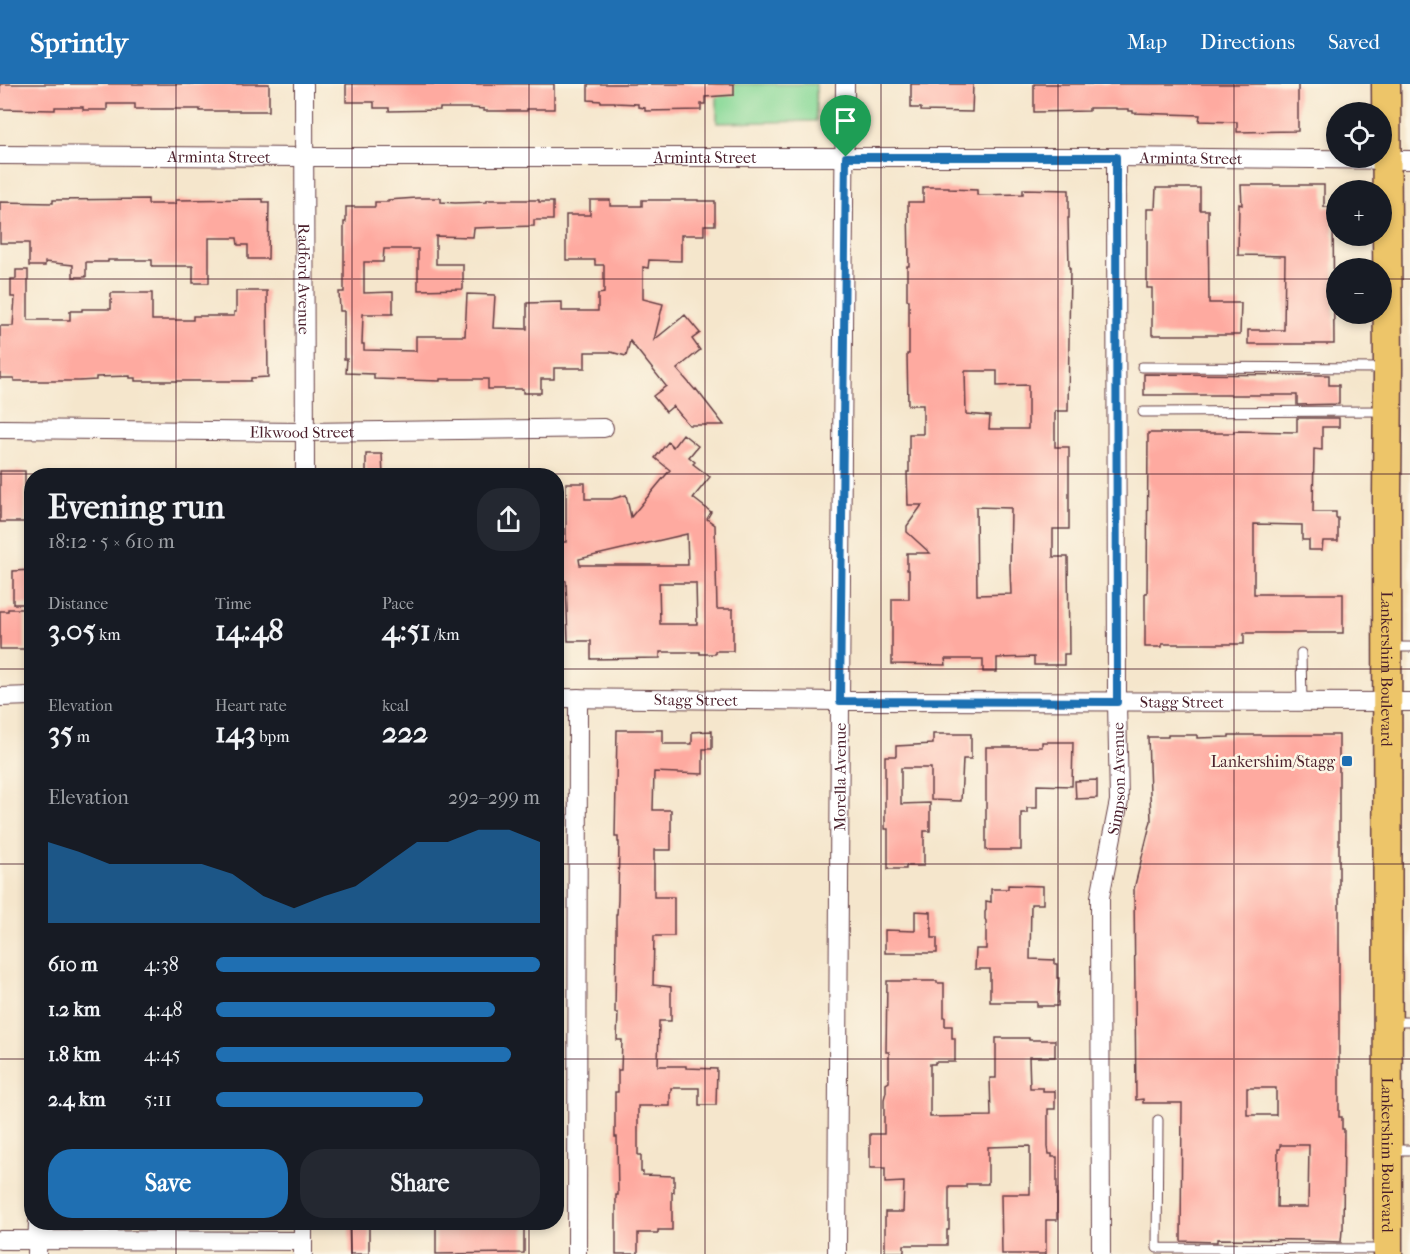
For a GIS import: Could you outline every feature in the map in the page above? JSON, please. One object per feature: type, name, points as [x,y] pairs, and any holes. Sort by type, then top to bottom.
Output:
[{"type":"main road","name":"Lankershim Boulevard","points":[[1386,84],[1398,160],[1388,411],[1399,647],[1399,1150],[1388,1251]]},
{"type":"street","name":"Radford Avenue","points":[[304,84],[305,468]]},
{"type":"street","name":"Morella Avenue","points":[[837,1254],[845,84]]},
{"type":"street","name":"Arminta Street","points":[[0,154],[1398,160]]},
{"type":"street","name":"Simpson Avenue","points":[[1101,1254],[1100,897],[1119,801],[1116,157]]},
{"type":"street","name":"Elkwood Street","points":[[0,429],[305,432],[604,428]]},
{"type":"street","points":[[0,697],[24,696]]},
{"type":"street","name":"Stagg Street","points":[[564,698],[1399,702]]},
{"type":"street","points":[[577,1254],[578,698]]},
{"type":"street","points":[[0,1240],[303,1239]]},
{"type":"lane","points":[[1142,367],[1388,368]]},
{"type":"lane","points":[[1143,412],[1388,411]]},
{"type":"lane","points":[[1301,653],[1302,702]]},
{"type":"lane","points":[[1158,1120],[1157,1248],[1388,1251]]},
{"type":"green space","points":[[717,84],[816,84],[816,121],[717,123]]},
{"type":"building","points":[[0,84],[269,84],[269,111],[135,109],[135,104],[107,104],[107,110],[83,110],[83,107],[55,107],[55,110],[0,109]]},
{"type":"building","points":[[346,84],[554,84],[554,109],[484,111],[484,109],[472,108],[440,108],[440,110],[389,111],[389,108],[374,108],[374,102],[346,102]]},
{"type":"building","points":[[588,84],[734,84],[734,95],[705,97],[705,104],[701,104],[701,110],[645,111],[645,108],[638,107],[638,104],[588,100]]},
{"type":"building","points":[[911,84],[973,84],[972,112],[921,111],[921,108],[911,108]]},
{"type":"building","points":[[1034,84],[1298,84],[1298,131],[1237,132],[1237,122],[1199,121],[1200,115],[1133,113],[1129,109],[1116,108],[1034,112]]},
{"type":"building","points":[[1241,185],[1324,185],[1326,246],[1333,246],[1333,258],[1326,258],[1326,324],[1334,324],[1334,344],[1248,344],[1248,330],[1284,330],[1285,256],[1238,255],[1239,204],[1242,205]]},
{"type":"building","points":[[923,187],[977,190],[977,195],[1023,194],[1023,189],[1069,190],[1068,411],[1055,411],[1055,447],[1069,447],[1069,529],[1053,529],[1053,557],[1068,557],[1069,654],[1064,654],[1064,665],[1034,665],[1034,657],[997,658],[997,672],[983,672],[983,659],[945,659],[946,665],[892,664],[892,599],[909,599],[907,553],[930,553],[907,532],[907,526],[922,505],[908,505],[909,434],[923,434],[923,405],[908,405],[908,202],[923,202]],"holes":[[[965,371],[997,371],[997,386],[1028,385],[1028,429],[989,429],[990,416],[966,414]],[[976,507],[1011,508],[1011,594],[977,595]]]},
{"type":"building","points":[[1156,188],[1200,188],[1200,210],[1208,210],[1209,303],[1241,303],[1240,335],[1152,335],[1152,288],[1147,288],[1147,209],[1155,209]]},
{"type":"building","points":[[441,198],[441,202],[455,203],[487,202],[487,200],[553,202],[553,220],[534,220],[534,226],[474,228],[473,237],[436,236],[436,264],[463,264],[463,289],[418,290],[418,249],[384,249],[383,262],[364,262],[364,293],[393,292],[393,314],[363,314],[362,344],[364,344],[364,350],[416,351],[416,336],[465,336],[467,294],[495,295],[493,328],[527,329],[527,303],[562,302],[562,311],[598,311],[598,294],[604,293],[604,265],[595,265],[595,260],[566,260],[566,215],[590,215],[590,200],[610,200],[610,206],[642,206],[642,200],[715,201],[715,225],[704,225],[704,235],[681,235],[681,261],[649,260],[648,268],[643,267],[643,299],[663,304],[654,340],[685,315],[700,333],[692,339],[700,350],[677,369],[724,425],[689,425],[673,406],[666,412],[653,396],[666,386],[630,341],[626,356],[611,352],[585,352],[585,368],[554,368],[554,379],[541,379],[541,393],[523,393],[523,389],[488,389],[488,379],[440,379],[440,381],[374,379],[374,374],[346,373],[344,311],[340,311],[339,292],[344,292],[346,207],[375,207],[375,202]]},
{"type":"building","points":[[148,199],[148,204],[176,204],[176,200],[263,199],[263,202],[269,202],[268,259],[248,259],[248,245],[238,245],[237,238],[209,238],[209,283],[193,283],[193,266],[152,266],[152,260],[86,262],[86,277],[73,277],[73,265],[45,262],[45,266],[29,266],[29,243],[0,243],[0,202],[53,203],[53,200]]},
{"type":"building","points":[[16,270],[28,270],[28,320],[70,320],[70,311],[111,309],[111,293],[152,293],[152,320],[193,320],[193,316],[234,316],[236,291],[267,291],[268,377],[251,378],[251,381],[135,381],[135,378],[130,378],[130,376],[96,377],[96,380],[79,381],[14,381],[14,378],[0,378],[0,326],[13,326],[15,297],[11,297],[11,279],[16,279]]},
{"type":"building","points":[[1144,374],[1329,375],[1329,385],[1339,385],[1339,404],[1297,405],[1297,395],[1144,395]]},
{"type":"building","points":[[1297,418],[1339,418],[1339,427],[1322,427],[1322,450],[1314,449],[1313,512],[1336,512],[1338,541],[1323,541],[1322,550],[1309,550],[1309,540],[1302,540],[1302,525],[1254,524],[1254,594],[1343,594],[1343,633],[1244,633],[1244,644],[1162,644],[1162,647],[1145,647],[1148,433],[1297,432]]},
{"type":"building","points":[[683,434],[698,446],[689,457],[695,462],[693,464],[710,477],[693,498],[711,512],[707,519],[715,525],[717,609],[733,609],[733,651],[715,651],[715,654],[660,652],[660,658],[591,659],[591,641],[568,641],[566,581],[564,580],[566,483],[585,483],[585,499],[612,499],[626,495],[631,517],[670,470],[655,458],[668,442],[673,447]],"holes":[[[687,534],[688,565],[580,565],[579,559]],[[659,583],[696,583],[697,624],[660,624]]]},
{"type":"building","points":[[366,454],[382,454],[383,468],[366,468]]},
{"type":"building","points":[[0,471],[24,471],[24,522],[0,522]]},
{"type":"building","points":[[24,570],[24,604],[13,604],[13,571]]},
{"type":"building","points":[[8,609],[24,609],[24,649],[0,649],[0,611],[8,611]]},
{"type":"building","points":[[617,730],[663,730],[663,744],[692,744],[692,732],[712,731],[712,749],[703,749],[703,774],[654,772],[653,810],[671,810],[671,850],[654,850],[654,897],[674,897],[674,936],[654,936],[653,985],[671,987],[671,1021],[659,1021],[658,1066],[717,1069],[716,1105],[699,1105],[699,1088],[671,1088],[670,1106],[638,1106],[638,1155],[641,1155],[641,1172],[643,1175],[674,1176],[674,1192],[672,1192],[672,1230],[638,1233],[638,1254],[616,1254],[616,1195],[618,1195],[615,1092],[618,1092],[618,1070],[621,1070],[622,1040],[617,1040],[618,1013],[615,1013],[619,842],[618,837],[615,837]]},
{"type":"building","points":[[933,734],[971,734],[971,759],[963,759],[961,801],[931,800],[931,768],[901,768],[901,804],[930,803],[930,831],[924,831],[924,866],[888,869],[888,829],[885,829],[885,756],[896,756],[896,746],[933,744]]},
{"type":"building","points":[[1168,735],[1197,735],[1197,738],[1229,737],[1229,735],[1339,735],[1339,1117],[1342,1117],[1342,1129],[1344,1129],[1341,1242],[1217,1239],[1217,1242],[1181,1241],[1182,1103],[1143,1103],[1143,1099],[1136,1100],[1134,889],[1151,821],[1148,737],[1168,737]],"holes":[[[1247,1088],[1276,1088],[1276,1115],[1247,1115]],[[1280,1145],[1309,1145],[1308,1207],[1277,1207],[1278,1149]]]},
{"type":"building","points":[[1042,742],[1073,742],[1072,786],[1037,785],[1037,808],[1027,808],[1027,813],[1021,813],[1021,850],[986,850],[986,747],[1042,747]]},
{"type":"building","points":[[1097,780],[1097,798],[1076,799],[1075,781]]},
{"type":"building","points":[[1008,885],[1043,886],[1043,904],[1031,904],[1030,959],[1055,960],[1057,978],[1059,978],[1058,1006],[1037,1006],[1037,1002],[990,1002],[990,969],[975,969],[976,949],[986,949],[986,901],[991,902],[991,889],[1008,889]]},
{"type":"building","points":[[915,911],[931,912],[932,938],[937,938],[937,953],[885,953],[885,930],[915,931]]},
{"type":"building","points":[[887,981],[944,983],[945,1026],[952,1026],[952,1038],[955,1038],[955,1062],[930,1064],[930,1117],[991,1116],[990,1078],[996,1078],[996,1038],[1055,1040],[1055,1057],[1029,1057],[1030,1088],[1055,1091],[1055,1109],[1048,1109],[1048,1147],[1049,1154],[1057,1157],[1057,1220],[1046,1220],[1046,1254],[1002,1254],[1001,1194],[1030,1194],[1030,1146],[988,1147],[988,1184],[949,1187],[947,1245],[904,1245],[904,1252],[885,1252],[885,1212],[903,1212],[904,1182],[885,1183],[885,1168],[870,1168],[870,1134],[884,1134],[884,1099],[886,1084],[889,1082],[889,1052],[886,1052]]},
{"type":"building","points":[[349,1230],[369,1230],[369,1254],[350,1254]]},
{"type":"building","points":[[436,1230],[524,1230],[524,1253],[436,1254]]},
{"type":"place","name":"Lankershim/Stagg","points":[[1347,761]]},
{"type":"route","points":[[846,157],[1116,157],[1117,702],[840,701],[846,157]]}]
